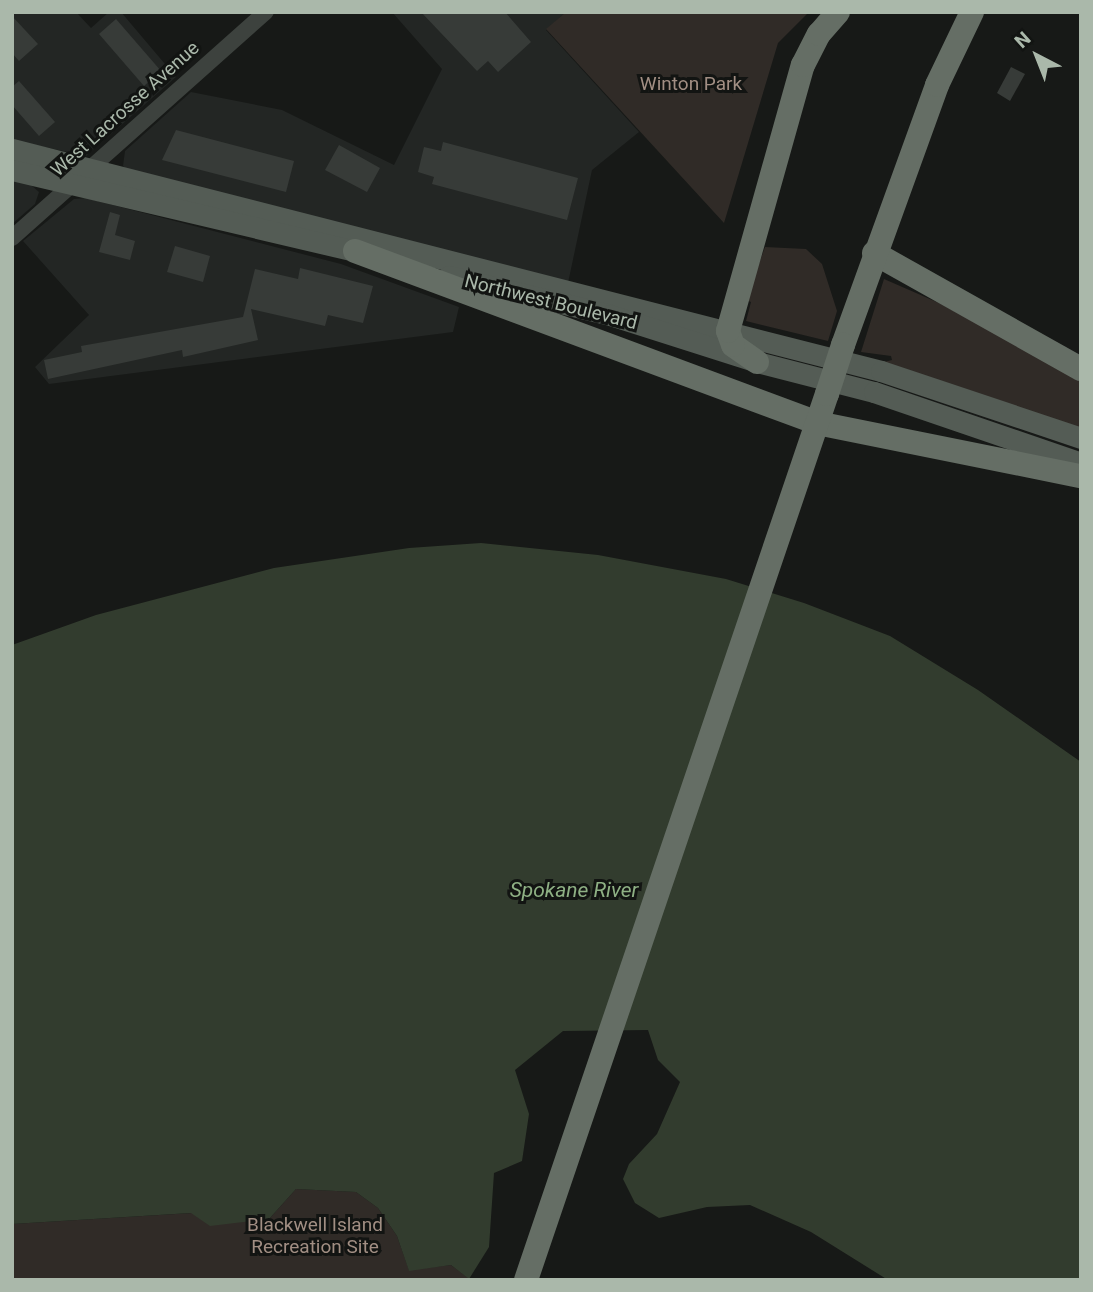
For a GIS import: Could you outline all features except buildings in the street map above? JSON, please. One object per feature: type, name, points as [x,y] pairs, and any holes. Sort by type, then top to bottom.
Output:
[{"type":"highway","points":[[757,362],[733,345],[728,331],[803,65],[819,34],[838,12]]},
{"type":"highway","points":[[526,1280],[874,253],[937,85],[972,12]]},
{"type":"highway","points":[[355,251],[817,423],[1081,476]]},
{"type":"highway","points":[[874,253],[1081,369]]},
{"type":"main road","name":"Northwest Boulevard","points":[[12,149],[728,331],[951,391],[1081,438]]},
{"type":"main road","name":"Northwest Boulevard","points":[[12,170],[610,314],[757,362],[953,416],[1081,463]]},
{"type":"street","name":"West Lacrosse Avenue","points":[[12,238],[266,12]]},
{"type":"shaded area","points":[[12,12],[76,12],[91,28],[109,12],[121,12],[176,77],[86,156],[12,140]]},
{"type":"shaded area","points":[[392,12],[566,12],[546,30],[639,132],[592,170],[568,283],[128,171],[123,166],[125,151],[191,92],[282,110],[394,165],[442,69]]},
{"type":"shaded area","points":[[12,180],[31,185],[39,192],[35,204],[12,224]]},
{"type":"shaded area","points":[[86,198],[341,264],[459,307],[453,332],[49,384],[35,367],[89,315],[23,241],[74,199]]},
{"type":"green space","name":"Winton Park","points":[[566,12],[809,12],[778,43],[724,223],[546,29]]},
{"type":"green space","points":[[765,247],[806,249],[822,264],[837,311],[828,341],[746,321],[751,302],[746,300]]},
{"type":"green space","points":[[884,279],[939,303],[1081,380],[1081,431],[880,363],[892,360],[891,356],[861,352]]},
{"type":"green space","name":"Blackwell Island Recreation Site","points":[[296,1189],[356,1192],[378,1208],[397,1236],[409,1270],[451,1265],[471,1280],[12,1280],[12,1224],[192,1213],[269,1219]]},
{"type":"water","name":"Spokane River","points":[[481,543],[598,555],[726,579],[804,603],[890,636],[978,690],[1081,762],[1081,1280],[888,1280],[811,1232],[750,1205],[707,1207],[659,1218],[635,1203],[623,1179],[629,1164],[657,1134],[680,1082],[658,1060],[648,1030],[563,1031],[515,1070],[529,1114],[522,1161],[494,1173],[489,1247],[469,1279],[451,1265],[409,1271],[397,1236],[378,1208],[356,1192],[296,1189],[269,1219],[210,1226],[191,1213],[12,1224],[12,645],[96,615],[274,568],[409,548]]}]
